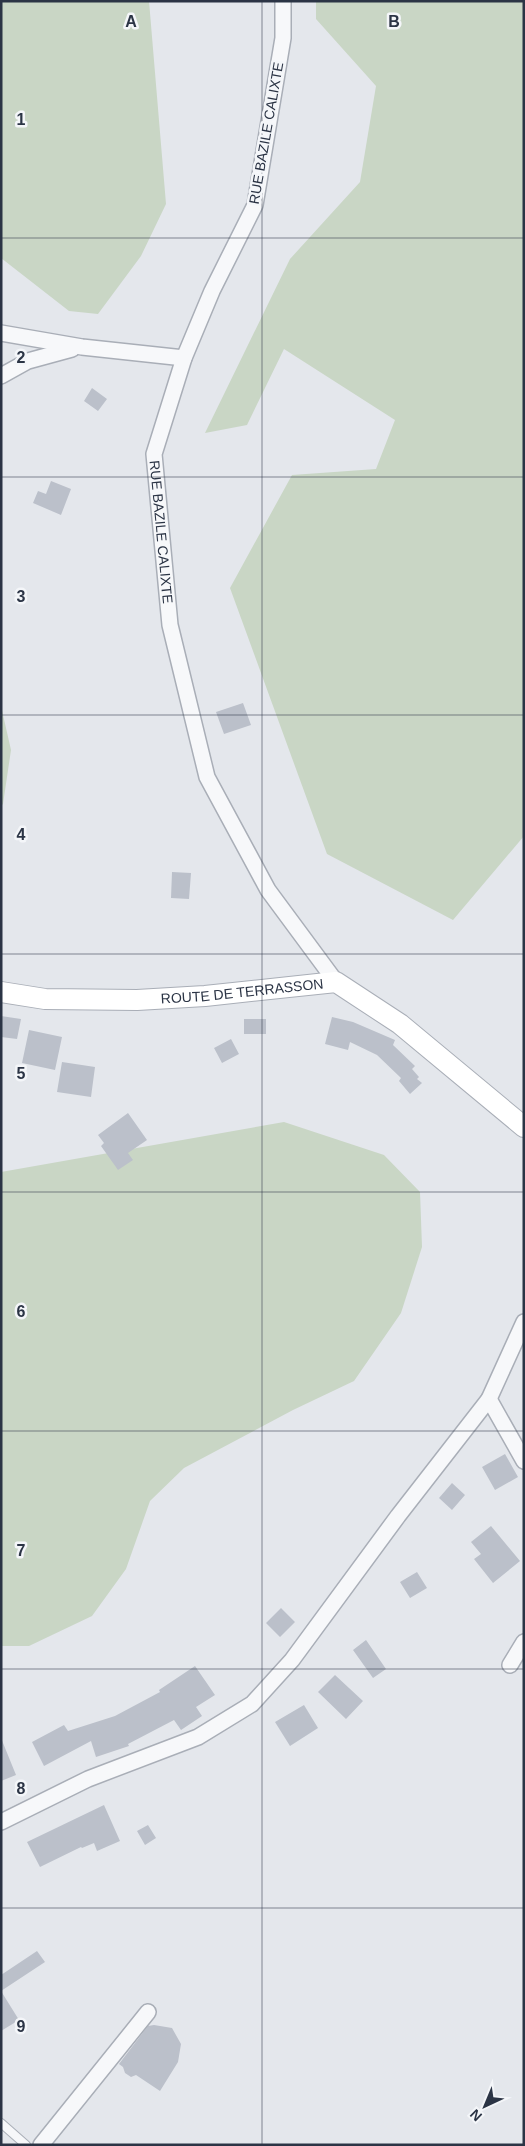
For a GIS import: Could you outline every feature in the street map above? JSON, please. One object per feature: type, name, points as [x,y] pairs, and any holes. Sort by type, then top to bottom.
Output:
[{"type":"street","name":"RUE BAZILE CALIXTE","points":[[283,1],[283,38],[255,205],[212,291],[184,358],[154,454],[170,624],[206,777],[268,890],[336,982]]},
{"type":"street","points":[[1,333],[82,347],[184,358]]},
{"type":"street","points":[[1,376],[28,361],[56,352],[82,347]]},
{"type":"street","name":"ROUTE DE TERRASSON","points":[[1,992],[45,999],[137,1000],[206,996],[336,982],[400,1024],[524,1127]]},
{"type":"street","points":[[1,1822],[88,1779],[198,1737],[252,1704],[292,1660],[398,1516],[489,1399],[524,1322]]},
{"type":"street","points":[[489,1399],[524,1461]]},
{"type":"street","points":[[510,1665],[524,1642]]},
{"type":"street","points":[[41,2145],[148,2012]]},
{"type":"lane","points":[[1,2123],[26,2145]]},
{"type":"green space","points":[[1,1],[149,1],[166,204],[141,256],[98,314],[69,311],[1,258]]},
{"type":"green space","points":[[316,1],[524,1],[524,836],[453,920],[327,854],[230,588],[292,475],[376,469],[395,420],[284,349],[247,425],[205,433],[290,259],[360,182],[376,86],[316,19]]},
{"type":"green space","points":[[1,706],[11,750],[3,804],[1,806]]},
{"type":"green space","points":[[284,1122],[384,1155],[420,1192],[422,1247],[401,1313],[354,1381],[293,1410],[184,1468],[150,1501],[126,1569],[92,1616],[29,1646],[1,1646],[1,1172]]},
{"type":"building","points":[[92,388],[107,399],[98,411],[84,401]]},
{"type":"building","points":[[51,481],[71,489],[61,515],[33,503],[38,491],[46,494]]},
{"type":"building","points":[[243,703],[251,725],[224,734],[216,712]]},
{"type":"building","points":[[172,872],[191,873],[189,899],[171,898]]},
{"type":"building","points":[[1,1016],[21,1019],[17,1039],[1,1037]]},
{"type":"building","points":[[332,1017],[353,1022],[395,1040],[393,1045],[415,1066],[412,1069],[419,1077],[417,1079],[422,1083],[410,1094],[399,1081],[401,1078],[377,1055],[350,1042],[348,1050],[325,1044]]},
{"type":"building","points":[[244,1019],[266,1019],[266,1034],[244,1034]]},
{"type":"building","points":[[29,1030],[62,1037],[55,1070],[22,1063]]},
{"type":"building","points":[[231,1039],[239,1054],[222,1063],[214,1048]]},
{"type":"building","points":[[62,1062],[95,1067],[91,1097],[57,1092]]},
{"type":"building","points":[[128,1113],[147,1140],[128,1153],[133,1160],[118,1170],[101,1146],[104,1143],[98,1135]]},
{"type":"building","points":[[505,1454],[518,1477],[495,1490],[482,1467]]},
{"type":"building","points":[[452,1483],[465,1495],[452,1510],[439,1498]]},
{"type":"building","points":[[491,1526],[520,1561],[493,1583],[474,1559],[481,1554],[471,1542]]},
{"type":"building","points":[[417,1572],[427,1588],[410,1598],[400,1582]]},
{"type":"building","points":[[281,1608],[295,1622],[280,1637],[266,1623]]},
{"type":"building","points":[[366,1640],[386,1669],[373,1678],[353,1650]]},
{"type":"building","points":[[195,1666],[215,1695],[196,1707],[202,1716],[181,1730],[174,1720],[128,1744],[129,1746],[96,1757],[91,1741],[44,1766],[32,1742],[64,1725],[68,1731],[115,1716],[160,1692],[159,1690]]},
{"type":"building","points":[[335,1675],[363,1701],[346,1719],[318,1692]]},
{"type":"building","points":[[304,1705],[318,1728],[290,1746],[275,1722]]},
{"type":"building","points":[[1,1738],[16,1775],[1,1781]]},
{"type":"building","points":[[104,1805],[120,1841],[97,1851],[94,1843],[81,1847],[40,1867],[27,1842]]},
{"type":"building","points":[[148,1825],[156,1838],[145,1845],[137,1831]]},
{"type":"building","points":[[37,1951],[45,1962],[1,1991],[1,1975]]},
{"type":"building","points":[[1,1991],[19,2020],[1,2031]]},
{"type":"building","points":[[148,2026],[172,2028],[181,2044],[178,2062],[160,2091],[136,2075],[131,2077],[125,2073],[123,2067],[119,2064]]}]
